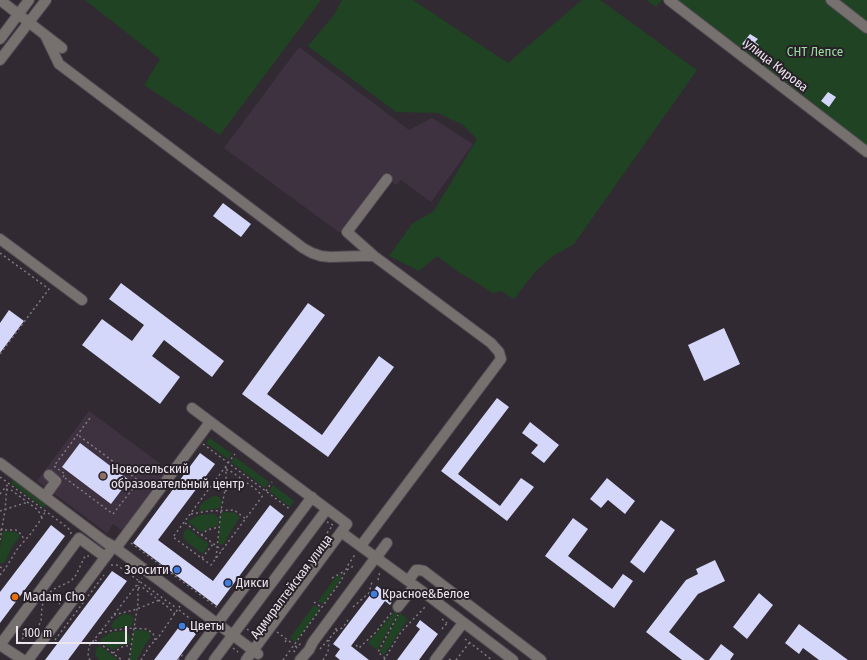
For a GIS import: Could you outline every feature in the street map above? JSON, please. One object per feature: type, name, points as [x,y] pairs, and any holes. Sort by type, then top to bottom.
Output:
[{"type":"street","points":[[0,0],[62,48]]},
{"type":"street","points":[[0,39],[29,0]]},
{"type":"street","points":[[0,60],[46,0]]},
{"type":"street","name":"улица Кирова","points":[[669,0],[867,152]]},
{"type":"street","points":[[831,0],[867,28]]},
{"type":"street","points":[[45,35],[59,64],[303,248],[312,253],[330,258],[374,256]]},
{"type":"street","points":[[364,543],[501,359],[499,352],[491,343],[374,256],[348,232],[388,179]]},
{"type":"street","points":[[0,239],[82,300]]},
{"type":"street","points":[[192,408],[312,497],[327,509],[345,530],[376,557],[512,660]]},
{"type":"street","points":[[28,660],[105,556],[115,547],[210,422]]},
{"type":"street","points":[[0,463],[232,635],[255,655]]},
{"type":"street","points":[[45,496],[56,481],[49,475]]},
{"type":"street","points":[[190,660],[312,497]]},
{"type":"street","points":[[214,660],[327,509]]},
{"type":"street","name":"Адмиралтейская улица","points":[[246,660],[255,655],[345,530]]},
{"type":"street","points":[[24,660],[10,657],[0,645],[79,538],[105,556]]},
{"type":"street","points":[[300,660],[309,650],[313,642],[387,543]]},
{"type":"street","points":[[396,608],[410,584],[416,570],[424,571],[541,660]]},
{"type":"street","points":[[435,660],[463,623]]},
{"type":"path","points":[[0,252],[49,289],[0,354]]},
{"type":"path","points":[[78,435],[139,481],[113,514],[63,477],[65,474],[54,466],[90,418]]},
{"type":"path","points":[[202,444],[291,510]]},
{"type":"path","points":[[228,463],[235,454]]},
{"type":"path","points":[[215,559],[225,491],[226,466],[173,537],[211,565],[263,495],[230,470],[226,470]]},
{"type":"path","points":[[0,477],[68,528],[71,532],[71,536]]},
{"type":"path","points":[[225,491],[247,482]]},
{"type":"path","points":[[266,491],[272,482]]},
{"type":"path","points":[[0,494],[7,486],[0,540]]},
{"type":"path","points":[[6,490],[11,490],[28,502],[38,510],[42,518]]},
{"type":"path","points":[[0,511],[28,502]]},
{"type":"path","points":[[190,514],[209,511],[234,510],[246,518]]},
{"type":"path","points":[[0,575],[6,569],[18,548],[29,536],[44,514]]},
{"type":"path","points":[[184,522],[222,550]]},
{"type":"path","points":[[327,533],[332,525]]},
{"type":"path","points":[[201,535],[207,530],[219,527]]},
{"type":"path","points":[[1,530],[16,530],[22,535],[24,541]]},
{"type":"path","points":[[131,543],[218,608]]},
{"type":"path","points":[[202,558],[213,544]]},
{"type":"path","points":[[283,660],[341,581],[348,565],[355,555]]},
{"type":"path","points":[[48,595],[54,589],[71,581],[76,575],[85,556],[94,556]]},
{"type":"path","points":[[347,570],[355,564]]},
{"type":"path","points":[[109,568],[111,565],[117,565],[175,607]]},
{"type":"path","points":[[0,567],[6,569]]},
{"type":"path","points":[[378,580],[380,569]]},
{"type":"path","points":[[332,578],[343,572]]},
{"type":"path","points":[[54,641],[104,574]]},
{"type":"path","points":[[353,606],[369,593],[372,582]]},
{"type":"path","points":[[90,660],[88,656],[89,646],[138,584],[137,609],[129,660]]},
{"type":"path","points":[[138,588],[142,587],[175,613],[141,660]]},
{"type":"path","points":[[43,591],[63,607]]},
{"type":"path","points":[[23,638],[32,635],[32,632],[41,622],[44,600]]},
{"type":"path","points":[[114,615],[137,609],[159,600]]},
{"type":"path","points":[[314,602],[321,607]]},
{"type":"path","points":[[356,645],[359,648],[375,633],[396,608],[399,612],[378,652],[385,659],[402,632],[426,606]]},
{"type":"path","points":[[179,610],[202,628]]},
{"type":"path","points":[[317,650],[321,648],[336,631],[342,628],[349,617]]},
{"type":"path","points":[[442,629],[452,617]]},
{"type":"path","points":[[442,619],[447,623]]},
{"type":"path","points":[[100,634],[115,630],[133,628],[146,629],[153,633],[155,640]]},
{"type":"path","points":[[19,643],[23,638],[25,631],[29,630],[32,632]]},
{"type":"path","points":[[278,633],[287,638],[293,644]]},
{"type":"path","points":[[468,636],[465,639],[492,660]]},
{"type":"path","points":[[285,642],[287,638]]},
{"type":"path","points":[[323,660],[328,652],[329,639]]},
{"type":"path","points":[[95,640],[122,660]]},
{"type":"path","points":[[456,660],[470,642]]},
{"type":"path","points":[[113,653],[122,647],[131,645]]},
{"type":"shaded area","points":[[299,47],[409,130],[432,118],[473,144],[431,202],[401,180],[396,185],[382,175],[340,233],[224,148]]},
{"type":"shaded area","name":"Новосельский образовательный центр","points":[[89,411],[169,470],[123,531],[113,524],[107,533],[37,481]]},
{"type":"green space","points":[[85,0],[321,0],[220,135],[144,85],[160,59]]},
{"type":"green space","points":[[342,0],[413,0],[508,63],[582,0],[600,0],[697,70],[574,244],[553,256],[535,272],[514,299],[501,291],[493,293],[461,274],[437,256],[419,271],[389,256],[412,224],[434,211],[477,139],[463,125],[438,113],[396,112],[308,46],[334,15]]},
{"type":"green space","points":[[646,0],[662,0],[656,7]]},
{"type":"green space","name":"СНТ Лепсе","points":[[662,0],[867,0],[867,157]]},
{"type":"green space","points":[[210,438],[232,454],[228,459],[206,443]]},
{"type":"green space","points":[[235,457],[269,482],[265,488],[231,462]]},
{"type":"green space","points":[[16,479],[47,504],[44,508],[11,483]]},
{"type":"green space","points":[[273,485],[294,501],[290,507],[269,491]]},
{"type":"green space","points":[[215,496],[219,497],[221,500],[221,505],[219,508],[202,511],[199,510],[203,503]]},
{"type":"green space","points":[[223,512],[235,513],[239,516],[239,519],[224,544],[221,545],[218,542],[221,515]]},
{"type":"green space","points":[[214,514],[219,519],[218,526],[201,532],[188,522],[196,516]]},
{"type":"green space","points":[[187,528],[209,544],[203,554],[187,542],[183,537]]},
{"type":"green space","points":[[4,531],[16,532],[19,535],[19,538],[12,547],[5,562],[1,564],[0,549],[2,534]]},
{"type":"green space","points":[[342,574],[341,579],[323,604],[318,601],[335,578]]},
{"type":"green space","points":[[314,605],[320,609],[295,642],[290,638]]},
{"type":"green space","points":[[395,611],[398,613],[377,650],[368,643]]},
{"type":"green space","points":[[400,613],[408,619],[384,655],[380,651]]},
{"type":"green space","points":[[123,614],[131,615],[133,618],[131,626],[114,629],[111,627],[115,620]]},
{"type":"green space","points":[[135,630],[147,631],[151,637],[144,646],[137,660],[130,660],[133,633]]},
{"type":"green space","points":[[121,631],[126,632],[130,636],[130,643],[112,650],[100,640],[108,634]]},
{"type":"green space","points":[[99,645],[118,660],[99,660],[95,655]]},
{"type":"building","points":[[750,34],[758,39],[755,42],[759,45],[754,51],[742,44]]},
{"type":"building","points":[[828,92],[836,97],[829,107],[821,101]]},
{"type":"building","points":[[223,203],[251,224],[241,237],[213,216]]},
{"type":"building","points":[[121,283],[224,361],[212,377],[164,340],[152,356],[180,377],[160,404],[82,345],[102,319],[132,341],[144,325],[109,299]]},
{"type":"building","points":[[308,303],[325,315],[267,394],[322,435],[379,356],[394,367],[328,457],[242,394]]},
{"type":"building","points":[[9,310],[24,321],[0,353],[0,323]]},
{"type":"building","points":[[724,328],[740,364],[704,381],[688,345]]},
{"type":"building","points":[[497,398],[509,407],[458,474],[500,506],[521,478],[534,487],[507,521],[441,471]]},
{"type":"building","points":[[530,422],[559,445],[544,463],[531,453],[538,445],[522,433]]},
{"type":"building","points":[[80,443],[129,480],[111,504],[62,467]]},
{"type":"building","points":[[200,453],[215,464],[158,540],[213,581],[270,505],[284,516],[217,606],[133,543]]},
{"type":"building","points":[[607,478],[635,501],[625,514],[608,500],[601,508],[590,499]]},
{"type":"building","points":[[573,518],[588,529],[568,556],[612,589],[623,574],[633,581],[614,608],[545,556]]},
{"type":"building","points":[[661,520],[675,530],[644,573],[630,562]]},
{"type":"building","points":[[51,525],[65,536],[0,623],[0,592]]},
{"type":"building","points":[[715,560],[725,581],[698,594],[669,632],[705,660],[682,660],[646,632],[686,580],[698,574],[696,569]]},
{"type":"building","points":[[112,571],[127,581],[68,660],[45,660]]},
{"type":"building","points":[[377,586],[394,599],[390,605],[385,601],[351,646],[369,660],[340,660],[335,656],[340,649],[333,644]]},
{"type":"building","points":[[759,593],[773,605],[747,639],[733,627]]},
{"type":"building","points":[[420,620],[438,634],[419,660],[397,660],[420,629],[416,626]]},
{"type":"building","points":[[182,623],[196,634],[177,660],[154,660]]},
{"type":"building","points":[[799,624],[848,660],[819,660],[803,648],[799,654],[785,643]]},
{"type":"building","points":[[721,644],[734,654],[730,660],[709,660]]},
{"type":"place","name":"Новосельский образовательный центр","points":[[103,476]]},
{"type":"place","name":"Зоосити","points":[[177,570]]},
{"type":"place","name":"Дикси","points":[[228,583]]},
{"type":"place","name":"Красное&Белое","points":[[374,594]]},
{"type":"place","name":"Madam Cho","points":[[15,597]]},
{"type":"place","name":"Цветы","points":[[182,626]]}]
